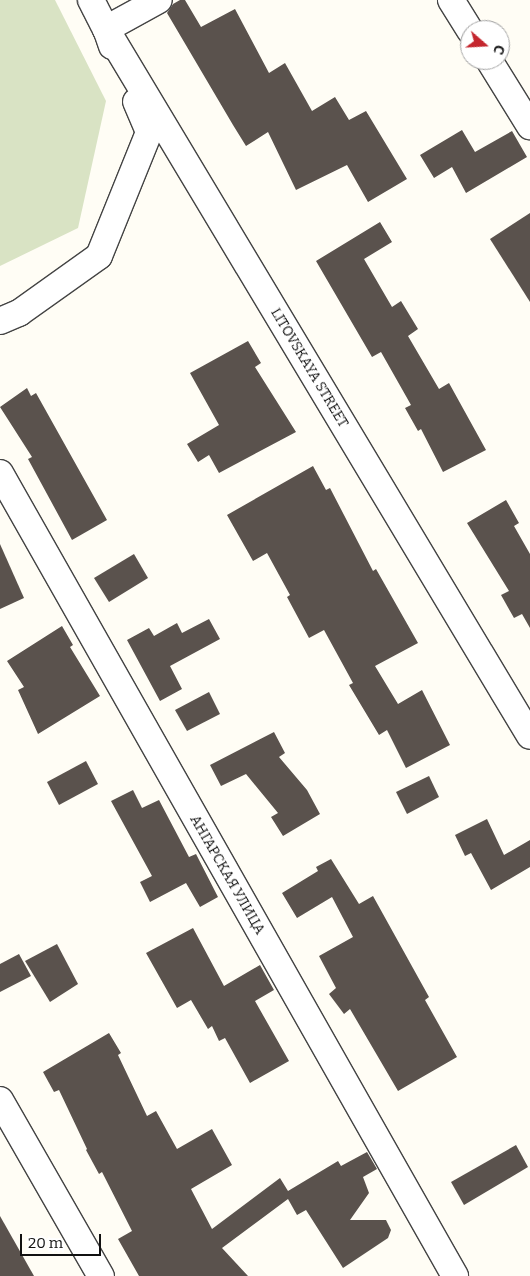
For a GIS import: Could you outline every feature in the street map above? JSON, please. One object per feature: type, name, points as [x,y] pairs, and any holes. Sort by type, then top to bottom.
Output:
[{"type":"street","name":"LITOVSKAYA STREET","points":[[90,0],[530,736]]},
{"type":"street","points":[[0,321],[20,313],[99,256],[149,132],[106,29],[159,0]]},
{"type":"street","points":[[451,0],[464,20]]},
{"type":"street","points":[[495,70],[530,126]]},
{"type":"street","name":"АНГАРСКАЯ УЛИЦА","points":[[0,473],[455,1276]]},
{"type":"street","points":[[0,1100],[101,1276]]},
{"type":"green space","points":[[0,0],[55,0],[106,101],[78,228],[0,266]]},
{"type":"building","points":[[180,0],[185,0],[201,27],[235,9],[269,73],[285,63],[312,111],[335,97],[349,120],[366,111],[407,179],[368,202],[347,165],[296,190],[268,132],[246,146],[233,125],[167,13],[173,4]]},
{"type":"building","points":[[462,130],[475,152],[512,131],[527,157],[466,193],[452,167],[434,178],[420,155]]},
{"type":"building","points":[[530,213],[530,302],[490,239]]},
{"type":"building","points":[[380,222],[392,242],[364,259],[392,307],[401,301],[418,329],[408,336],[439,389],[449,383],[486,450],[443,472],[421,429],[418,431],[405,408],[411,405],[381,352],[372,357],[316,261]]},
{"type":"building","points":[[248,341],[261,363],[255,367],[296,432],[219,473],[209,455],[198,462],[187,444],[219,425],[190,373]]},
{"type":"building","points":[[27,388],[31,396],[36,393],[107,520],[72,540],[28,459],[32,457],[0,407]]},
{"type":"building","points":[[313,466],[326,490],[330,488],[373,571],[376,569],[418,643],[375,666],[398,704],[422,690],[450,745],[406,768],[387,730],[379,735],[349,685],[353,683],[324,630],[309,638],[287,597],[290,595],[267,553],[253,561],[227,515]]},
{"type":"building","points":[[506,500],[519,523],[514,526],[530,554],[530,628],[522,614],[514,618],[501,595],[509,591],[467,523]]},
{"type":"building","points":[[0,544],[24,598],[0,609]]},
{"type":"building","points":[[134,554],[148,578],[109,602],[94,578]]},
{"type":"building","points":[[209,619],[220,639],[170,666],[182,689],[160,701],[127,640],[149,628],[154,636],[177,623],[182,633]]},
{"type":"building","points":[[62,626],[73,645],[70,647],[100,696],[38,734],[18,690],[24,687],[7,661]]},
{"type":"building","points":[[209,692],[220,714],[187,731],[175,710]]},
{"type":"building","points":[[274,732],[285,753],[279,757],[307,790],[320,814],[283,836],[271,817],[278,813],[246,774],[221,786],[210,765]]},
{"type":"building","points":[[86,761],[98,784],[59,805],[47,782]]},
{"type":"building","points":[[429,776],[439,797],[407,814],[396,792]]},
{"type":"building","points":[[133,790],[142,808],[159,800],[189,857],[196,854],[218,897],[200,907],[186,883],[150,902],[140,882],[152,876],[111,801]]},
{"type":"building","points":[[487,819],[504,855],[530,840],[530,867],[491,890],[471,853],[465,856],[455,835]]},
{"type":"building","points":[[331,859],[359,904],[373,896],[429,997],[425,1000],[457,1057],[398,1091],[350,1009],[344,1014],[329,994],[336,988],[319,956],[353,937],[332,897],[297,918],[282,893],[318,871],[316,867]]},
{"type":"building","points":[[193,928],[224,986],[260,965],[274,990],[255,1001],[289,1061],[250,1083],[225,1038],[219,1041],[212,1026],[208,1029],[191,1000],[177,1008],[146,953]]},
{"type":"building","points":[[57,944],[78,984],[50,1002],[25,961]]},
{"type":"building","points":[[19,954],[31,976],[0,992],[0,964]]},
{"type":"building","points":[[109,1033],[121,1053],[118,1055],[147,1116],[156,1111],[177,1149],[212,1129],[232,1165],[191,1189],[212,1229],[280,1178],[288,1191],[338,1161],[341,1166],[367,1152],[377,1169],[363,1177],[369,1193],[350,1220],[386,1220],[391,1230],[388,1238],[343,1268],[306,1210],[297,1215],[288,1199],[222,1248],[248,1276],[139,1276],[118,1239],[132,1231],[102,1172],[99,1174],[86,1150],[59,1090],[54,1092],[43,1072]]},
{"type":"building","points":[[516,1145],[528,1167],[464,1205],[451,1182]]},
{"type":"building","points":[[0,1216],[34,1276],[0,1276]]}]
